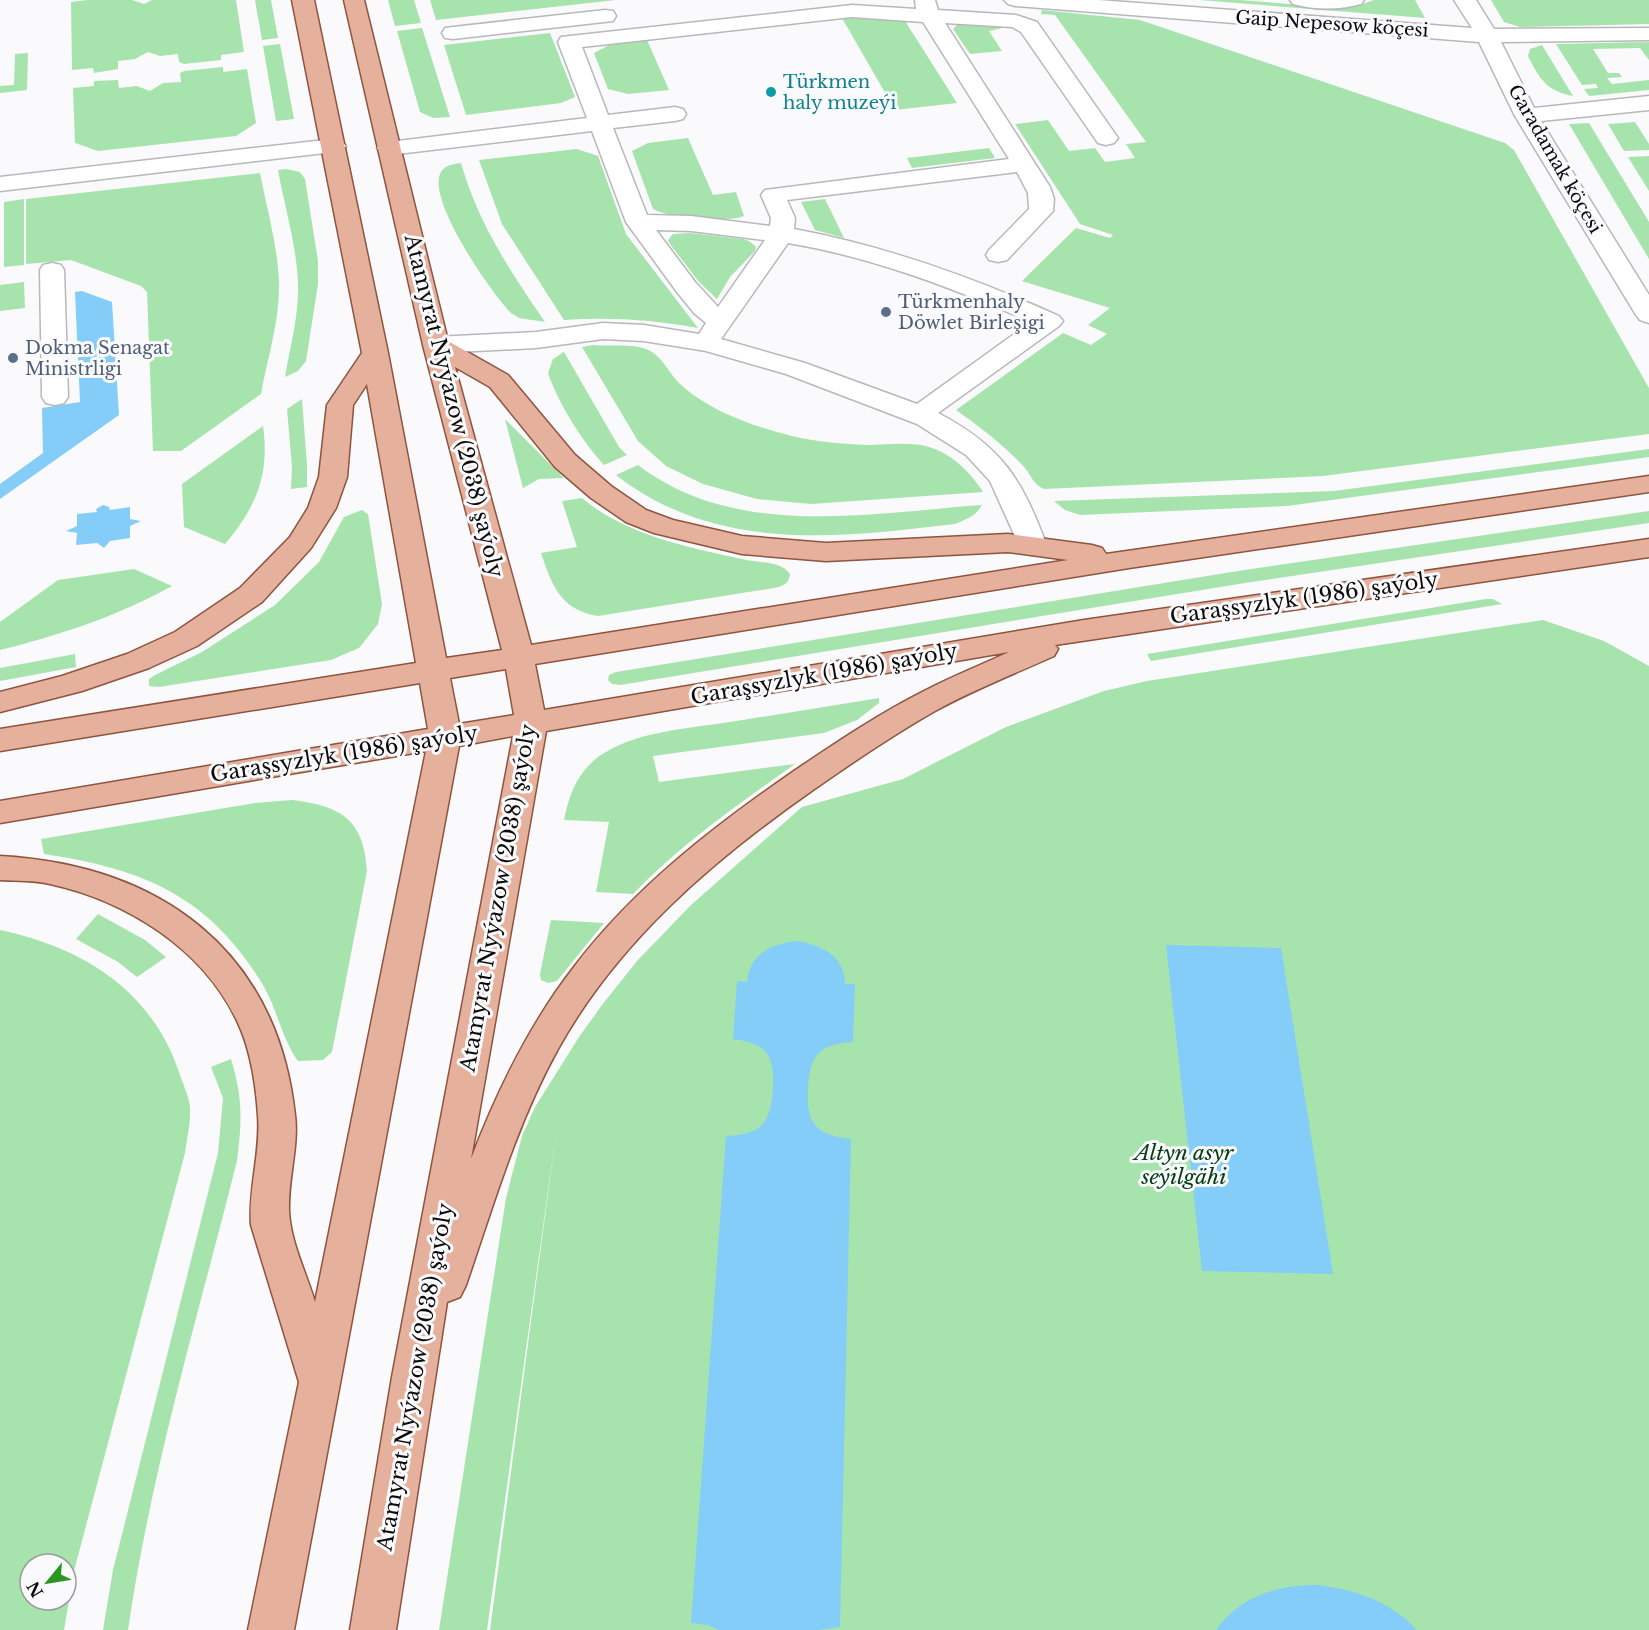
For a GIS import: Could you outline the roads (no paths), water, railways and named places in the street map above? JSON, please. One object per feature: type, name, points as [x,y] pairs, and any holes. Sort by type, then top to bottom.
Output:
[{"type":"main road","points":[[271,1630],[445,737],[375,353],[303,0]]},
{"type":"main road","name":"Atamyrat Nyýazow (2038) şaýoly","points":[[354,0],[436,345],[519,658],[531,724],[413,1377],[373,1630]]},
{"type":"main road","points":[[436,345],[499,381],[565,461],[601,492],[636,516],[664,527],[742,545],[826,552],[1008,543],[1129,559]]},
{"type":"main road","points":[[0,702],[71,684],[138,661],[186,639],[251,595],[301,542],[322,508],[333,477],[340,405],[375,353]]},
{"type":"main road","points":[[0,740],[1129,559],[1649,484]]},
{"type":"main road","name":"Garaşsyzlyk (1986) şaýoly","points":[[0,812],[1084,630],[1649,548]]},
{"type":"main road","points":[[413,1377],[507,1112],[561,1012],[620,933],[655,897],[759,811],[867,738],[939,696],[1084,630]]},
{"type":"main road","points":[[0,868],[48,872],[110,891],[152,911],[191,935],[223,966],[245,997],[261,1035],[272,1074],[278,1119],[272,1176],[271,1225],[320,1385]]},
{"type":"street","name":"Gaip Nepesow köçesi","points":[[1015,0],[1487,36],[1649,34]]},
{"type":"street","points":[[1295,0],[1354,0]]},
{"type":"street","name":"Garadamak köçesi","points":[[1465,0],[1487,36],[1526,116],[1649,315]]},
{"type":"street","points":[[927,7],[1041,193],[1043,204],[1041,211],[998,255]]},
{"type":"street","points":[[713,332],[703,308],[638,222],[569,42],[837,12],[927,7],[1023,23],[1106,138]]},
{"type":"street","points":[[453,33],[626,13]]},
{"type":"street","points":[[1526,116],[1649,103]]},
{"type":"street","points":[[389,148],[675,114]]},
{"type":"street","points":[[0,184],[334,146]]},
{"type":"street","points":[[713,332],[781,236],[783,218],[773,195],[1024,164]]},
{"type":"street","points":[[638,222],[734,229],[833,246],[909,266],[975,288],[1050,321],[920,414]]},
{"type":"street","points":[[52,270],[55,397]]},
{"type":"street","points":[[436,345],[538,340],[595,330],[648,333],[713,332],[775,361],[920,414],[960,438],[988,460],[1005,480],[1032,546]]},
{"type":"water","points":[[82,291],[112,302],[119,415],[0,499],[0,484],[43,453],[42,408],[80,402],[75,292]]},
{"type":"water","points":[[103,505],[109,507],[110,510],[130,507],[130,519],[141,521],[130,526],[130,538],[110,541],[104,548],[97,543],[76,545],[77,533],[66,531],[77,526],[77,514],[97,512],[96,509]]},
{"type":"water","points":[[797,941],[823,949],[830,954],[841,966],[845,984],[855,984],[853,1042],[832,1045],[818,1053],[811,1067],[808,1088],[809,1110],[815,1125],[829,1134],[851,1139],[840,1627],[817,1630],[719,1630],[708,1625],[691,1623],[726,1136],[748,1133],[762,1124],[770,1110],[773,1088],[772,1067],[766,1053],[753,1044],[733,1039],[737,981],[747,982],[753,964],[764,952],[779,945]]},
{"type":"water","points":[[1166,945],[1281,948],[1333,1274],[1202,1271]]},
{"type":"water","points":[[1317,1585],[1372,1598],[1396,1612],[1417,1630],[1216,1630],[1236,1609],[1260,1595],[1288,1587]]},
{"type":"place","name":"Türkmen haly muzeýi","points":[[771,92]]},
{"type":"place","name":"Türkmenhaly Döwlet Birleşigi","points":[[886,312]]},
{"type":"place","name":"Dokma Senagat Ministrligi","points":[[13,358]]},
{"type":"park label","name":"Altyn asyr seýilgähi","points":[[1184,1165]]}]
